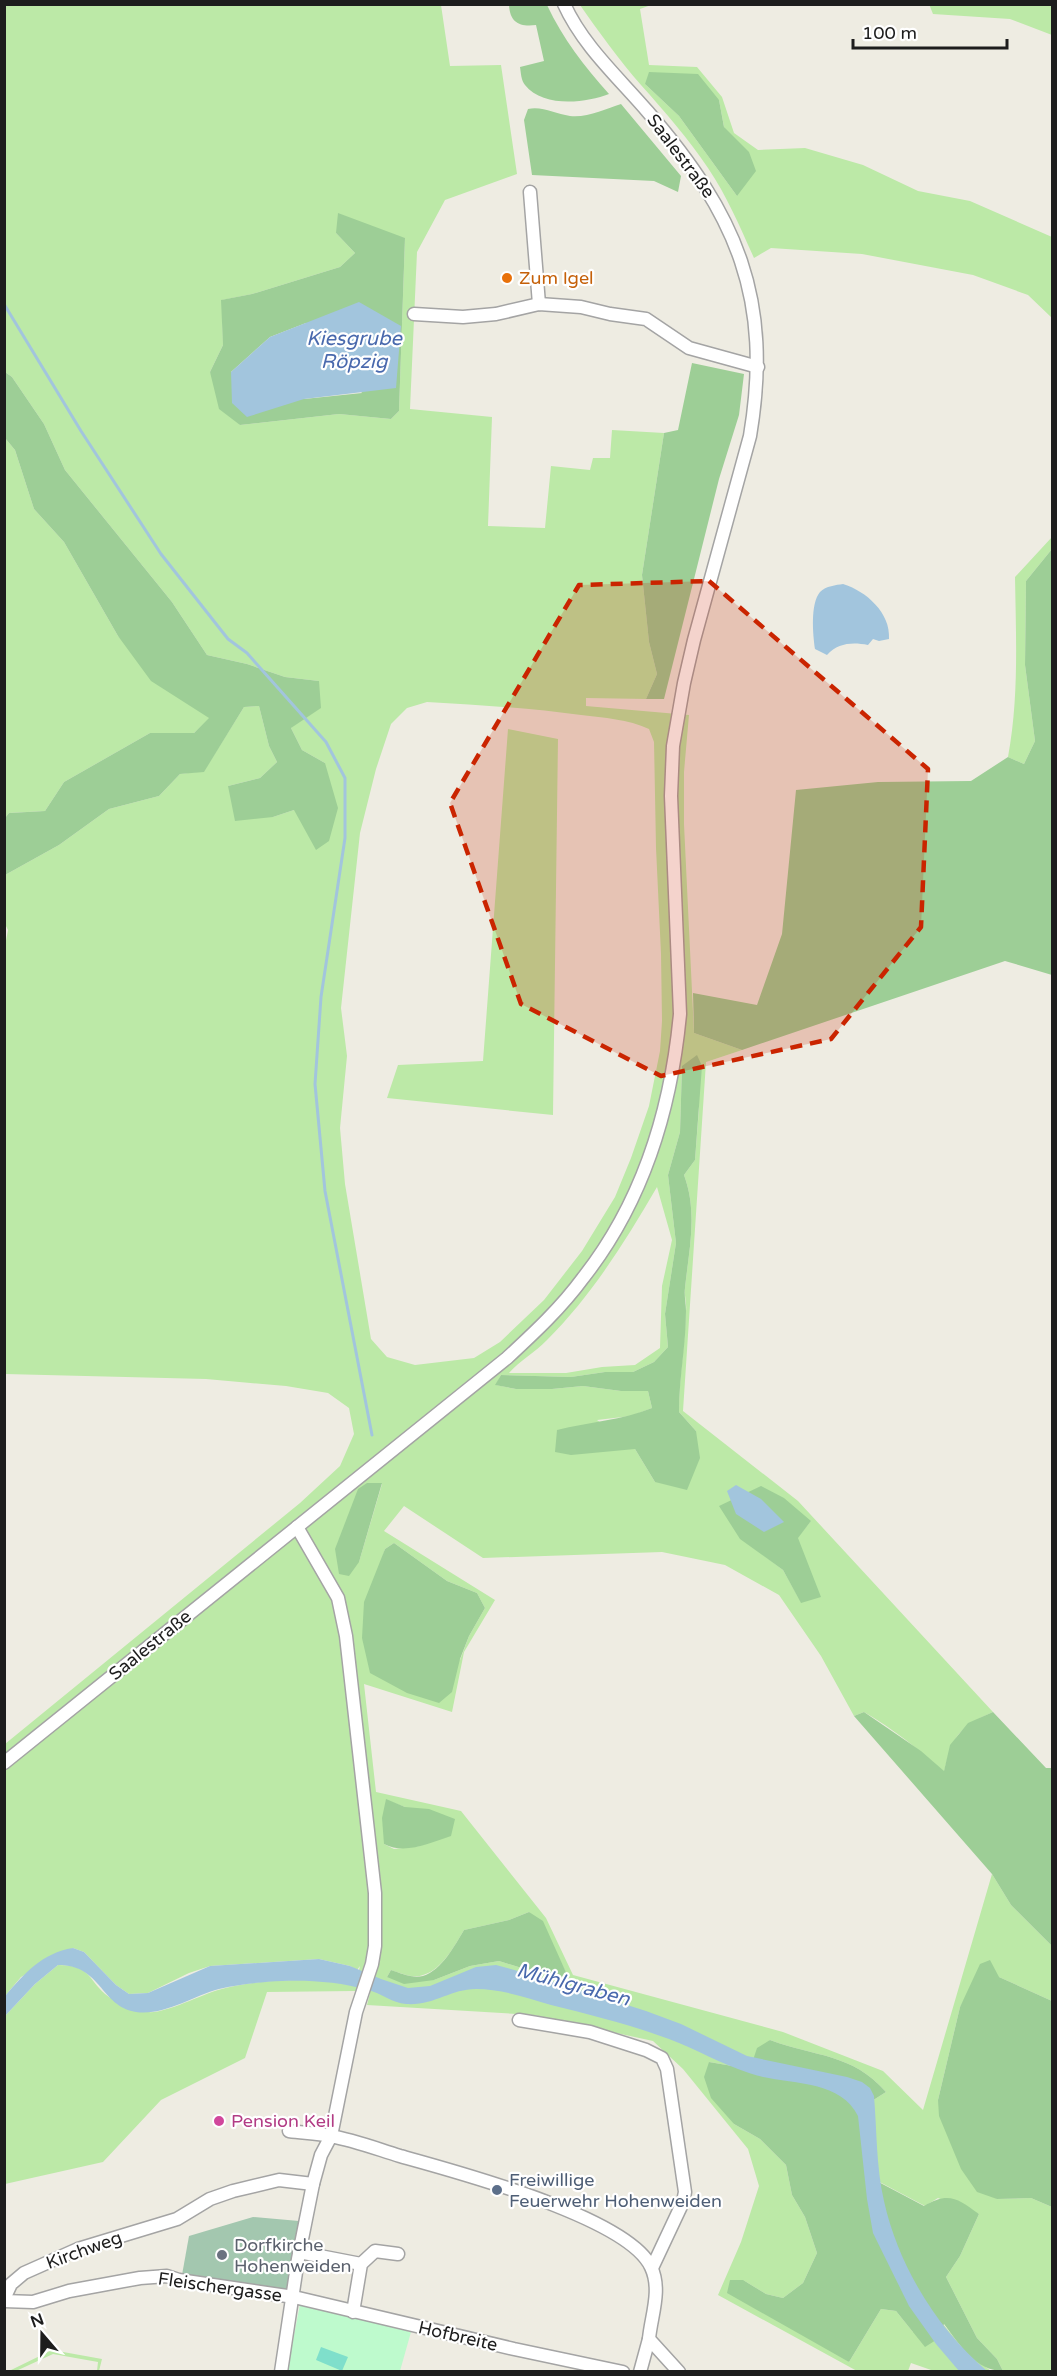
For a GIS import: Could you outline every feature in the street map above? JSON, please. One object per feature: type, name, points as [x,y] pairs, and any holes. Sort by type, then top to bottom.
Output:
[{"type":"street","name":"Saalestraße","points":[[4,1763],[507,1358],[548,1319],[583,1279],[609,1242],[633,1200],[668,1100],[680,1014],[671,796],[673,746],[694,640],[750,436],[756,403],[758,339],[749,286],[735,245],[716,204],[698,173],[676,145],[584,38],[564,4]]},
{"type":"street","points":[[530,192],[538,304]]},
{"type":"street","points":[[414,314],[463,317],[496,314],[538,304],[581,308],[609,315],[646,319],[689,348],[758,367]]},
{"type":"street","points":[[281,2372],[299,2252],[313,2184],[321,2155],[331,2136],[362,1993],[372,1964],[376,1928],[375,1893],[346,1636],[338,1598],[297,1527]]},
{"type":"street","points":[[519,2020],[590,2032],[646,2050],[662,2058],[667,2069],[685,2192],[683,2202],[652,2268]]},
{"type":"street","points":[[289,2131],[331,2136],[494,2182],[540,2199],[608,2230],[633,2246],[652,2268],[656,2287],[649,2339],[640,2372]]},
{"type":"street","name":"Kirchweg","points":[[4,2300],[11,2284],[24,2273],[78,2249],[177,2218],[210,2199],[279,2180],[313,2184]]},
{"type":"street","points":[[299,2252],[361,2264]]},
{"type":"street","points":[[352,2312],[361,2264],[375,2252],[398,2254]]},
{"type":"street","name":"Fleischergasse","points":[[4,2300],[33,2302],[106,2283],[168,2276],[179,2280],[294,2297]]},
{"type":"street","name":"Hofbreite","points":[[294,2297],[514,2349],[623,2372]]},
{"type":"street","points":[[649,2339],[679,2372]]},
{"type":"highlighted area","points":[[709,581],[928,769],[921,927],[831,1039],[661,1076],[521,1004],[450,803],[579,585]]},
{"type":"green space","points":[[929,4],[1052,5],[1052,35],[1010,19],[933,14]]},
{"type":"green space","points":[[5,5],[441,5],[450,66],[501,65],[517,174],[445,200],[417,252],[410,409],[492,417],[488,526],[545,528],[551,466],[590,470],[593,458],[610,458],[612,430],[664,433],[642,575],[649,642],[657,674],[646,699],[586,698],[586,706],[689,715],[684,772],[684,824],[694,1033],[742,1050],[706,1062],[683,1411],[798,1501],[993,1712],[972,1722],[959,1734],[954,1741],[944,1772],[906,1740],[864,1712],[854,1716],[821,1656],[779,1595],[725,1565],[662,1552],[483,1558],[404,1506],[384,1531],[495,1600],[464,1652],[452,1712],[364,1684],[376,1792],[461,1811],[546,1918],[573,1975],[783,2032],[883,2071],[923,2110],[992,1874],[1011,1905],[1052,1946],[1052,2001],[999,1977],[971,1987],[960,2007],[938,2100],[997,2199],[1031,2198],[1052,2207],[1052,2371],[1003,2371],[997,2359],[977,2338],[946,2277],[960,2256],[979,2214],[938,2198],[925,2206],[872,2178],[864,2106],[886,2092],[873,2079],[846,2063],[770,2040],[750,2069],[709,2062],[734,2124],[760,2139],[786,2165],[792,2195],[805,2217],[817,2253],[803,2283],[783,2298],[766,2294],[743,2280],[849,2362],[881,2309],[896,2311],[913,2332],[943,2324],[964,2350],[991,2371],[934,2371],[911,2363],[908,2371],[857,2371],[718,2295],[741,2242],[759,2186],[748,2149],[683,2069],[653,2041],[534,2015],[367,2005],[370,1993],[354,1991],[267,1992],[245,2058],[161,2100],[103,2162],[5,2184],[5,2016],[35,1984],[58,1965],[84,1971],[109,1997],[148,2012],[163,2010],[218,1990],[250,1983],[305,1980],[355,1986],[360,1966],[357,1970],[350,1966],[319,1959],[210,1966],[189,1973],[148,1993],[129,1994],[116,1985],[84,1952],[73,1948],[21,1977],[5,1996],[5,1744],[300,1503],[340,1466],[354,1434],[349,1408],[328,1393],[286,1386],[206,1379],[5,1374],[4,951],[8,930],[5,924],[5,875],[59,845],[109,809],[159,796],[180,774],[204,771],[244,707],[259,706],[269,746],[277,762],[260,778],[228,786],[273,817],[294,810],[325,763],[302,750],[291,728],[319,681],[285,677],[247,664],[207,655],[172,602],[65,470],[44,424],[12,377],[5,372]],"holes":[[[336,233],[405,238],[399,411],[391,419],[339,414],[240,425],[210,372],[223,345],[222,300],[252,294],[340,267],[355,253]],[[427,702],[543,710],[607,718],[649,729],[654,742],[662,1021],[660,1051],[649,1106],[631,1158],[615,1197],[582,1251],[544,1300],[500,1342],[474,1358],[415,1365],[387,1357],[371,1339],[345,1184],[340,1128],[347,1056],[341,1008],[360,833],[376,769],[391,724],[407,708]],[[682,1066],[699,1108],[695,1160],[684,1175],[692,1217],[685,1291],[686,1308],[679,1412],[696,1431],[655,1482],[635,1449],[597,1420],[631,1416],[652,1408],[648,1391],[621,1391],[583,1386],[516,1389],[496,1385],[501,1375],[571,1377],[605,1372],[633,1372],[654,1362],[668,1347],[665,1314],[676,1243],[668,1175],[680,1132]],[[657,1187],[672,1240],[662,1286],[660,1348],[635,1365],[602,1367],[566,1373],[509,1373],[543,1344],[579,1305],[633,1228]],[[367,1483],[382,1484],[359,1562]],[[811,1521],[797,1538],[801,1602],[783,1570],[762,1554]],[[394,1543],[447,1581],[477,1593],[485,1608],[469,1636],[460,1660],[379,1568],[385,1549]],[[386,1800],[405,1807],[420,1846],[394,1849],[384,1844]],[[529,1912],[556,1952],[569,1979],[558,1980],[540,1970],[525,1969],[499,1961],[470,1966],[434,1980],[387,1977],[391,1970],[419,1976],[436,1968],[464,1930],[509,1920]]]},
{"type":"green space","points":[[509,5],[547,5],[575,52],[609,94],[589,100],[565,102],[542,97],[533,92],[524,83],[520,67],[544,61],[536,25],[525,25],[514,20]]},
{"type":"green space","points":[[580,5],[651,5],[640,9],[649,65],[697,67],[722,97],[734,133],[758,150],[805,148],[863,165],[918,191],[970,201],[1052,237],[1052,318],[1028,295],[973,275],[862,254],[771,248],[754,258],[727,201],[708,168],[676,125],[609,46]],"holes":[[[645,84],[719,100],[737,196],[679,116]]]},
{"type":"green space","points":[[649,72],[698,74],[719,100],[724,127],[749,152],[756,171],[737,196],[679,116],[645,84]]},
{"type":"green space","points":[[621,104],[681,176],[678,192],[654,181],[532,175],[524,120],[528,109],[583,116]]},
{"type":"green space","points":[[338,213],[405,238],[399,411],[391,419],[339,414],[240,425],[219,409],[210,372],[223,345],[221,300],[252,294],[340,267],[355,253],[336,233]],"holes":[[[306,323],[362,393],[304,399],[231,372],[270,337]]]},
{"type":"green space","points":[[692,363],[744,374],[739,415],[719,479],[664,699],[646,699],[657,674],[649,642],[642,575],[664,433],[678,430]]},
{"type":"green space","points":[[5,372],[12,377],[44,424],[65,470],[172,602],[207,655],[247,664],[285,677],[319,681],[321,708],[291,728],[302,750],[325,763],[338,808],[329,841],[316,850],[294,810],[273,817],[235,821],[228,786],[260,778],[277,762],[269,746],[259,706],[244,707],[204,772],[180,774],[159,796],[109,809],[59,845],[5,875],[5,818],[9,813],[45,811],[64,782],[150,733],[194,733],[209,718],[151,681],[118,636],[64,542],[34,509],[15,450],[5,438]]},
{"type":"green space","points":[[5,438],[15,450],[34,509],[64,542],[118,636],[183,700],[210,718],[194,733],[150,733],[64,782],[45,811],[9,813],[5,818]]},
{"type":"green space","points":[[1052,537],[1052,549],[1026,581],[1025,665],[1035,741],[1024,764],[1008,757],[1015,690],[1015,577]]},
{"type":"green space","points":[[1052,549],[1052,975],[1005,961],[742,1050],[694,1033],[693,993],[757,1005],[782,934],[796,790],[878,782],[971,781],[1008,757],[1024,764],[1035,741],[1025,665],[1026,581]]},
{"type":"green space","points":[[508,729],[558,739],[553,1115],[387,1098],[398,1065],[483,1061]]},
{"type":"green space","points":[[697,1055],[702,1066],[695,1160],[684,1175],[692,1217],[685,1291],[686,1324],[679,1412],[696,1431],[700,1458],[687,1490],[655,1482],[635,1449],[571,1455],[555,1452],[557,1430],[652,1408],[648,1391],[621,1391],[583,1386],[516,1389],[495,1385],[501,1375],[571,1377],[605,1372],[633,1372],[654,1362],[668,1347],[665,1314],[676,1243],[668,1175],[680,1132],[682,1066]]},
{"type":"green space","points":[[367,1483],[382,1483],[359,1562],[349,1576],[339,1574],[335,1549],[358,1489]]},
{"type":"green space","points":[[761,1486],[784,1498],[811,1521],[798,1538],[821,1597],[801,1603],[783,1570],[740,1539],[719,1506]]},
{"type":"green space","points":[[394,1543],[447,1581],[477,1593],[485,1608],[469,1636],[460,1659],[452,1692],[439,1703],[407,1693],[370,1673],[362,1638],[364,1602],[385,1549]]},
{"type":"green space","points":[[864,1712],[921,1751],[944,1771],[950,1745],[968,1723],[993,1712],[1046,1768],[1052,1768],[1052,1946],[1011,1905],[992,1874],[854,1716]]},
{"type":"green space","points":[[386,1799],[405,1807],[429,1809],[455,1819],[451,1836],[409,1848],[384,1844],[382,1818]]},
{"type":"green space","points":[[529,1912],[543,1921],[569,1979],[558,1980],[540,1970],[525,1969],[499,1961],[470,1966],[434,1980],[404,1984],[387,1977],[391,1970],[415,1977],[430,1973],[447,1956],[464,1930],[509,1920]]},
{"type":"green space","points":[[990,1960],[999,1977],[1052,2001],[1052,2207],[1031,2198],[997,2199],[977,2192],[961,2169],[939,2116],[938,2100],[960,2007],[980,1964]]},
{"type":"green space","points":[[770,2040],[846,2063],[873,2079],[886,2092],[864,2106],[871,2178],[924,2206],[947,2198],[965,2204],[979,2214],[960,2256],[946,2277],[977,2338],[997,2359],[1003,2371],[993,2370],[976,2361],[962,2348],[944,2324],[936,2340],[925,2347],[896,2311],[881,2309],[849,2362],[727,2293],[730,2280],[743,2280],[766,2294],[783,2298],[803,2283],[817,2253],[805,2217],[792,2195],[786,2165],[760,2139],[734,2124],[711,2098],[704,2077],[709,2062],[750,2069],[757,2048]]},
{"type":"green space","points":[[253,2217],[299,2221],[286,2293],[182,2275],[189,2236]]},
{"type":"green space","points":[[300,2304],[411,2332],[400,2371],[287,2372]]},
{"type":"green space","points":[[52,2350],[102,2359],[99,2371],[97,2371],[98,2362],[53,2354],[16,2371],[9,2371]]},
{"type":"shaded area","points":[[321,2347],[348,2357],[342,2371],[316,2360]]},
{"type":"water","name":"Kiesgrube Röpzig","points":[[359,302],[401,326],[396,388],[304,399],[247,417],[232,403],[231,372],[270,337]]},
{"type":"water","points":[[843,584],[860,592],[875,604],[886,620],[889,639],[879,641],[873,639],[868,645],[846,644],[827,655],[815,649],[813,620],[815,604],[822,590]]},
{"type":"water","points":[[736,1485],[761,1499],[784,1522],[764,1532],[736,1514],[727,1491]]},
{"type":"water","points":[[73,1948],[84,1952],[116,1985],[129,1994],[148,1993],[210,1966],[319,1959],[350,1966],[408,1988],[430,1986],[476,1967],[496,1965],[646,2011],[681,2024],[747,2056],[862,2082],[870,2088],[874,2096],[881,2188],[890,2225],[899,2249],[936,2316],[952,2336],[987,2371],[959,2371],[909,2306],[873,2233],[858,2116],[849,2103],[838,2095],[810,2085],[749,2073],[669,2039],[626,2025],[514,1994],[485,1989],[467,1990],[425,2002],[406,2004],[396,2002],[373,1991],[347,1985],[315,1981],[274,1981],[227,1987],[168,2008],[136,2012],[115,2002],[93,1978],[84,1972],[73,1967],[58,1965],[35,1984],[5,2016],[5,1996],[27,1972],[52,1954]]},
{"type":"waterway","points":[[4,304],[81,431],[161,554],[228,639],[247,653],[326,742],[345,778],[345,838],[321,997],[315,1084],[325,1191],[372,1435]]},
{"type":"place","name":"Zum Igel","points":[[507,278]]},
{"type":"place","name":"Pension Keil","points":[[219,2121]]},
{"type":"place","name":"Freiwillige Feuerwehr Hohenweiden","points":[[497,2190]]},
{"type":"place","name":"Dorfkirche Hohenweiden","points":[[222,2255]]},
{"type":"water label","name":"Mühlgraben","points":[[573,1985]]}]
